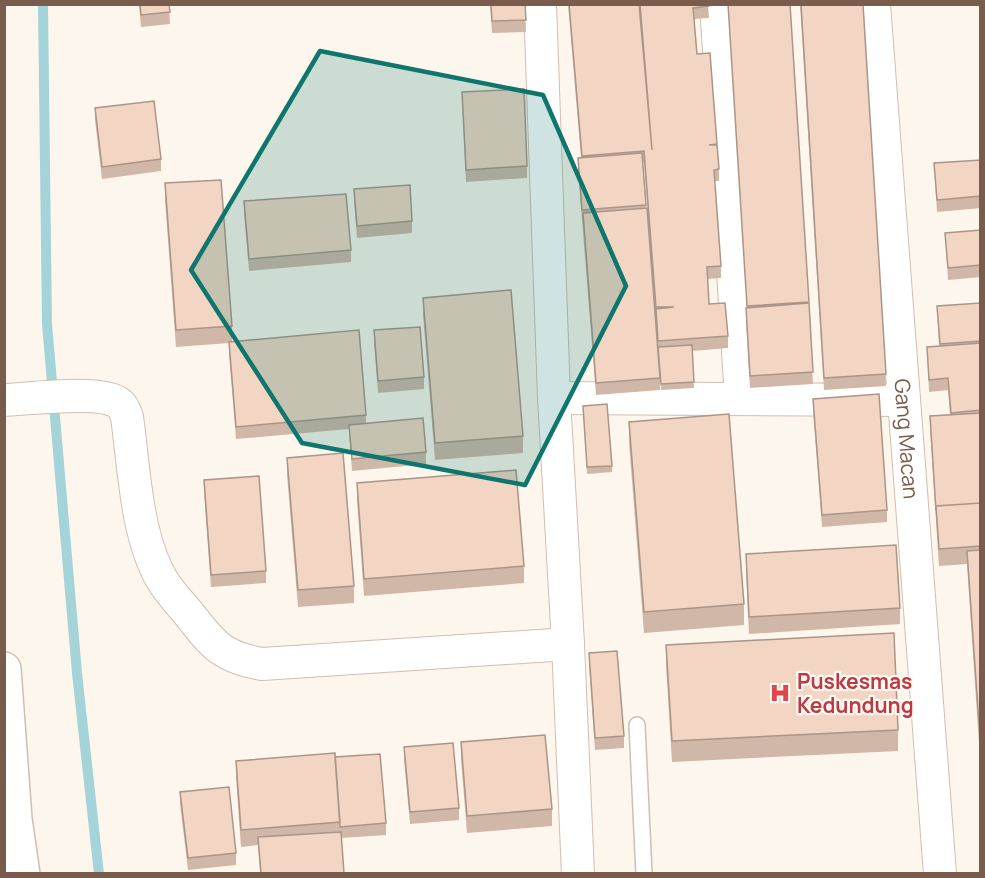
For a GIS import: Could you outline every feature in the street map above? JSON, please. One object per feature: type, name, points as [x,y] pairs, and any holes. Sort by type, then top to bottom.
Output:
[{"type":"street","points":[[540,4],[554,398],[578,873]]},
{"type":"street","points":[[716,4],[741,399]]},
{"type":"street","name":"Gang Macan","points":[[874,4],[940,873]]},
{"type":"street","points":[[4,400],[88,396],[117,401],[123,407],[127,417],[145,537],[161,579],[208,638],[223,652],[241,660],[262,664],[568,644]]},
{"type":"street","points":[[554,398],[904,400]]},
{"type":"street","points":[[4,669],[10,820],[23,873]]},
{"type":"lane","points":[[637,725],[644,873]]},
{"type":"highlighted area","points":[[320,51],[543,95],[626,286],[525,485],[302,443],[191,270]]},
{"type":"building","points":[[140,4],[169,4],[170,12],[141,15]]},
{"type":"building","points":[[491,4],[525,4],[526,20],[492,21]]},
{"type":"building","points":[[569,4],[639,4],[652,150],[640,4],[708,4],[709,6],[693,8],[697,54],[710,53],[717,144],[709,145],[717,145],[719,169],[714,170],[721,266],[707,267],[709,304],[725,303],[728,336],[658,341],[656,309],[674,307],[656,307],[644,151],[582,156]]},
{"type":"building","points":[[728,4],[790,4],[809,302],[747,306]]},
{"type":"building","points":[[801,4],[863,4],[886,374],[824,378]]},
{"type":"building","points":[[524,89],[527,166],[466,170],[462,92]]},
{"type":"building","points":[[154,101],[161,159],[102,167],[95,108]]},
{"type":"building","points":[[642,153],[646,205],[582,210],[578,158]]},
{"type":"building","points":[[981,160],[981,196],[937,200],[934,163]]},
{"type":"building","points":[[221,180],[232,326],[176,330],[165,183]]},
{"type":"building","points":[[410,185],[412,221],[357,226],[354,189]]},
{"type":"building","points":[[346,194],[351,250],[249,259],[244,201]]},
{"type":"building","points":[[647,208],[660,378],[596,383],[583,213]]},
{"type":"building","points":[[981,230],[981,265],[948,268],[945,233]]},
{"type":"building","points":[[511,290],[523,436],[435,443],[423,298]]},
{"type":"building","points":[[809,303],[813,372],[750,376],[746,308]]},
{"type":"building","points":[[981,303],[981,341],[940,344],[937,306]]},
{"type":"building","points":[[420,327],[424,377],[378,381],[374,330]]},
{"type":"building","points":[[359,330],[366,415],[236,427],[229,342]]},
{"type":"building","points":[[981,343],[981,410],[951,413],[948,378],[929,380],[927,347]]},
{"type":"building","points":[[692,345],[694,382],[661,384],[658,347]]},
{"type":"building","points":[[879,394],[887,510],[822,515],[813,399]]},
{"type":"building","points":[[607,404],[612,466],[587,467],[583,406]]},
{"type":"building","points":[[981,413],[981,503],[936,506],[936,511],[930,416]]},
{"type":"building","points":[[729,414],[744,604],[644,612],[629,422]]},
{"type":"building","points":[[423,418],[426,452],[352,459],[349,425]]},
{"type":"building","points":[[343,453],[354,586],[298,590],[287,458]]},
{"type":"building","points":[[516,470],[524,566],[364,579],[357,483]]},
{"type":"building","points":[[259,476],[266,571],[211,575],[204,480]]},
{"type":"building","points":[[981,503],[981,546],[939,549],[936,506]]},
{"type":"building","points":[[896,545],[900,608],[749,617],[746,554]]},
{"type":"building","points":[[981,550],[981,738],[980,738],[967,551]]},
{"type":"building","points":[[894,633],[898,730],[672,741],[666,645]]},
{"type":"building","points":[[617,651],[624,736],[595,738],[589,653]]},
{"type":"building","points":[[545,735],[552,809],[467,816],[461,742]]},
{"type":"building","points":[[453,743],[459,808],[410,812],[404,747]]},
{"type":"building","points":[[335,753],[340,822],[241,830],[236,761]]},
{"type":"building","points":[[380,754],[386,823],[340,827],[335,757]]},
{"type":"building","points":[[229,787],[236,853],[188,858],[180,792]]},
{"type":"building","points":[[341,832],[344,873],[261,873],[258,837]]},
{"type":"waterway","points":[[43,4],[47,324],[77,673],[99,874]]},
{"type":"place","name":"Puskesmas Kedundung","points":[[780,693]]}]
